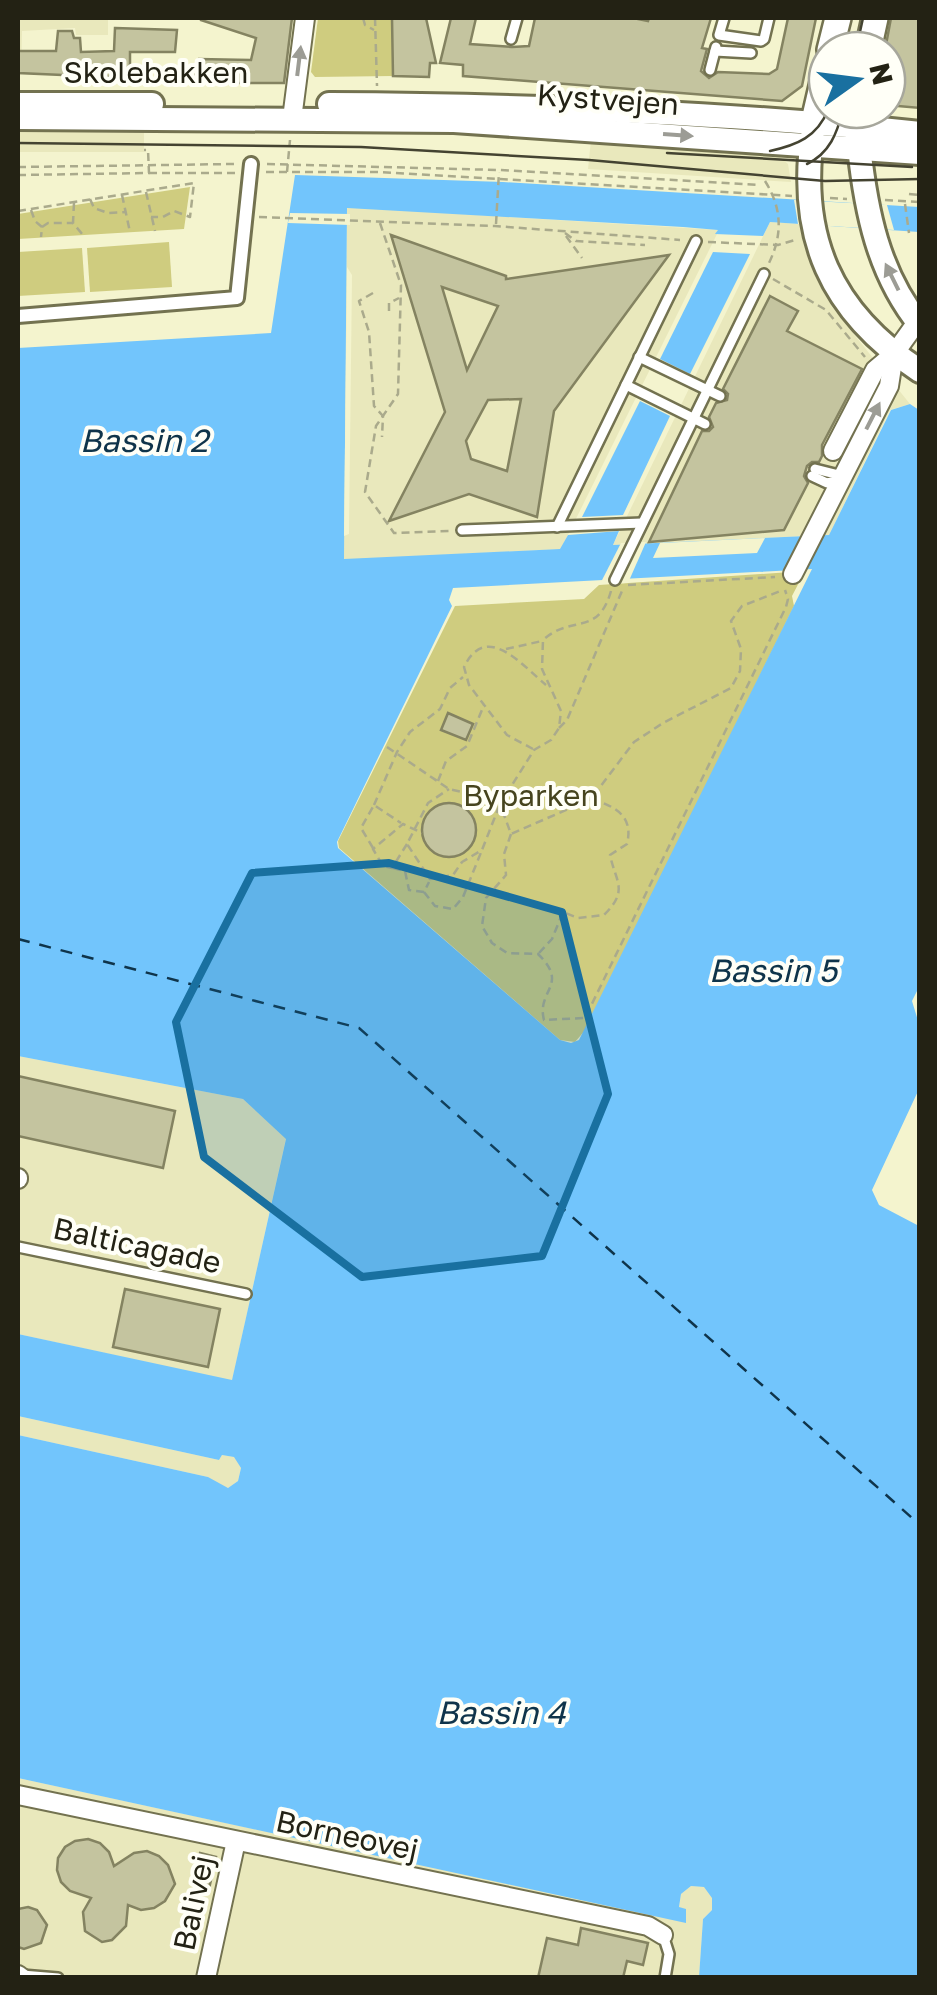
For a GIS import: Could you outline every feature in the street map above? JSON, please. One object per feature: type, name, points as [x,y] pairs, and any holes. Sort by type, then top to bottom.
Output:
[{"type":"street","points":[[293,112],[305,18]]},
{"type":"street","name":"Skolebakken","points":[[18,104],[293,112]]},
{"type":"street","name":"Kystvejen","points":[[293,112],[704,106],[812,133]]},
{"type":"street","name":"Skolebakken","points":[[18,118],[293,112]]},
{"type":"street","name":"Kystvejen","points":[[293,112],[454,122],[812,133],[839,130]]},
{"type":"street","points":[[827,451],[875,370],[894,354],[918,323],[889,273],[872,230],[875,201],[857,130]]},
{"type":"street","name":"Kystvejen","points":[[862,130],[920,153]]},
{"type":"street","name":"Kystvejen","points":[[882,130],[920,133]]},
{"type":"street","points":[[812,133],[808,200],[823,260],[842,299],[868,332],[920,371]]},
{"type":"street","points":[[18,316],[238,298],[250,168]]},
{"type":"street","points":[[793,574],[890,386],[894,354]]},
{"type":"street","name":"Borneovej","points":[[18,1795],[648,1926],[663,1935]]},
{"type":"street","name":"Balivej","points":[[206,1978],[236,1841]]},
{"type":"lane","points":[[511,39],[517,18]]},
{"type":"lane","points":[[710,70],[724,18]]},
{"type":"lane","points":[[720,35],[761,41],[769,18]]},
{"type":"lane","points":[[714,51],[751,53]]},
{"type":"lane","points":[[557,527],[696,241]]},
{"type":"lane","points":[[615,580],[764,274]]},
{"type":"lane","points":[[639,357],[720,396]]},
{"type":"lane","points":[[626,385],[706,424]]},
{"type":"lane","points":[[813,473],[827,483],[842,476]]},
{"type":"lane","points":[[462,530],[642,523]]},
{"type":"lane","name":"Balticagade","points":[[18,1247],[246,1294]]},
{"type":"lane","points":[[663,1935],[669,1954],[666,1978]]},
{"type":"lane","points":[[20,1976],[58,1978]]},
{"type":"path","points":[[364,18],[365,25],[376,30]]},
{"type":"path","points":[[375,18],[376,77]]},
{"type":"path","points":[[287,172],[293,112]]},
{"type":"path","points":[[144,150],[148,150],[149,174]]},
{"type":"path","points":[[18,166],[149,164],[287,172],[379,172],[775,196]]},
{"type":"path","points":[[18,175],[194,174],[288,164],[499,170],[760,185]]},
{"type":"path","points":[[496,226],[499,170]]},
{"type":"path","points":[[151,217],[164,217],[174,211],[190,217],[194,174]]},
{"type":"path","points":[[766,180],[775,196],[780,225],[778,245],[764,274],[826,310],[875,370]]},
{"type":"path","points":[[18,212],[194,183]]},
{"type":"path","points":[[146,191],[155,231]]},
{"type":"path","points":[[122,194],[130,232]]},
{"type":"path","points":[[909,194],[920,195]]},
{"type":"path","points":[[90,199],[94,208],[108,213],[126,212]]},
{"type":"path","points":[[875,201],[920,202]]},
{"type":"path","points":[[74,202],[74,222],[84,235]]},
{"type":"path","points":[[905,204],[909,232]]},
{"type":"path","points":[[31,209],[34,221],[42,227]]},
{"type":"path","points":[[246,216],[496,226],[778,245]]},
{"type":"path","points":[[380,221],[400,285],[398,394],[376,426],[365,492],[394,533],[462,530]]},
{"type":"path","points":[[42,227],[48,223],[74,222]]},
{"type":"path","points":[[41,238],[42,227]]},
{"type":"path","points":[[562,231],[576,241],[646,246]]},
{"type":"path","points":[[562,231],[582,258]]},
{"type":"path","points":[[372,293],[358,301],[369,332],[374,406],[383,416],[382,437]]},
{"type":"path","points":[[389,311],[391,300],[400,297]]},
{"type":"path","points":[[615,580],[598,618],[588,624],[572,624],[554,630],[543,640],[504,650],[479,648],[469,656],[464,676],[450,688],[440,709],[416,724],[397,752],[362,828],[383,866],[404,870],[409,890],[424,892],[434,906],[452,909],[463,897],[500,804],[534,750],[551,740],[567,720],[625,585],[793,574]]},
{"type":"path","points":[[387,746],[448,789],[500,804],[511,834],[504,854],[506,875],[486,898],[482,926],[492,943],[507,953],[538,954],[550,966],[554,980],[541,1011],[544,1020],[585,1018],[786,607],[785,590],[742,606],[731,621],[741,650],[740,671],[731,688],[663,722],[634,742],[591,800],[511,834]]},
{"type":"path","points":[[543,640],[542,670],[561,711],[559,728]]},
{"type":"path","points":[[504,650],[547,686]]},
{"type":"path","points":[[464,676],[507,735],[534,750]]},
{"type":"path","points":[[437,782],[446,762],[467,746],[484,704]]},
{"type":"path","points":[[392,868],[428,804],[448,789]]},
{"type":"path","points":[[538,954],[552,938],[562,912],[578,918],[604,916],[619,896],[620,882],[610,856],[626,844],[630,831],[624,815],[612,805],[591,800]]},
{"type":"path","points":[[374,805],[412,831],[422,833]]},
{"type":"path","points":[[373,848],[402,824]]},
{"type":"path","points":[[407,844],[430,879]]},
{"type":"path","points":[[430,879],[453,876],[462,862],[482,850]]},
{"type":"path","points":[[424,892],[430,879]]},
{"type":"highlighted area","points":[[389,863],[562,912],[608,1094],[542,1256],[362,1277],[204,1157],[176,1022],[252,873]]},
{"type":"shaded area","points":[[18,18],[108,18],[108,35],[76,35],[75,28],[22,31],[18,73]]},
{"type":"shaded area","points":[[18,125],[144,125],[144,152],[18,152]]},
{"type":"shaded area","points":[[591,140],[776,154],[788,164],[791,182],[588,169]]},
{"type":"shaded area","points":[[347,207],[719,230],[561,549],[344,560]]},
{"type":"shaded area","points":[[770,222],[800,224],[813,269],[832,307],[910,404],[890,410],[829,535],[613,545]]},
{"type":"shaded area","points":[[18,1056],[243,1099],[286,1138],[232,1381],[18,1334]]},
{"type":"shaded area","points":[[18,1416],[219,1460],[222,1455],[235,1457],[241,1468],[238,1481],[228,1488],[213,1484],[208,1477],[18,1435]]},
{"type":"shaded area","points":[[18,1778],[685,1922],[679,1908],[681,1894],[691,1886],[705,1887],[712,1897],[712,1910],[703,1919],[699,1977],[18,1978]]},
{"type":"green space","points":[[318,18],[392,18],[393,76],[315,77],[311,72]]},
{"type":"green space","points":[[190,187],[184,229],[18,239],[18,214]]},
{"type":"green space","points":[[169,242],[172,287],[90,292],[87,248]]},
{"type":"green space","points":[[82,248],[85,292],[18,296],[18,252]]},
{"type":"green space","name":"Byparken","points":[[805,571],[792,596],[794,606],[587,1028],[575,1042],[560,1040],[339,848],[338,841],[455,606],[584,599],[599,585]]},
{"type":"water","points":[[295,175],[503,182],[919,207],[919,232],[770,222],[763,236],[715,234],[718,230],[683,227],[347,208],[344,559],[560,549],[568,535],[619,531],[613,545],[829,535],[891,410],[910,404],[919,410],[920,985],[912,1001],[919,1024],[919,1089],[872,1190],[879,1205],[919,1226],[919,1977],[699,1977],[703,1919],[712,1910],[712,1898],[704,1887],[691,1886],[681,1894],[679,1907],[686,1909],[686,1923],[18,1778],[18,1435],[208,1477],[228,1488],[238,1481],[241,1468],[234,1457],[222,1455],[219,1460],[18,1416],[18,1334],[232,1380],[286,1139],[243,1099],[18,1056],[18,348],[271,333]],"holes":[[[812,569],[579,1040],[560,1040],[338,848],[337,842],[452,606],[449,600],[453,588]]]},
{"type":"water","points":[[713,252],[750,254],[690,374],[660,359]]},
{"type":"water","points":[[640,401],[670,416],[623,515],[582,517]]},
{"type":"pier","points":[[794,200],[887,205],[894,230],[798,224]]},
{"type":"pier","points":[[290,213],[350,214],[350,225],[288,223]]},
{"type":"pier","points":[[347,267],[352,275],[349,534],[344,536]]},
{"type":"pier","points":[[765,538],[757,553],[653,558],[660,543]]},
{"type":"pier","points":[[646,542],[628,583],[600,584],[621,543]]},
{"type":"building","points":[[201,18],[292,18],[284,83],[194,83],[199,59],[251,60],[256,38]]},
{"type":"building","points":[[392,18],[426,18],[436,63],[430,63],[429,77],[393,76]]},
{"type":"building","points":[[451,18],[476,18],[470,44],[512,47],[529,46],[535,18],[711,18],[702,48],[707,49],[701,71],[709,78],[718,72],[769,74],[777,69],[788,18],[816,18],[814,30],[807,30],[802,86],[782,101],[463,76],[463,65],[440,63]]},
{"type":"building","points":[[891,18],[920,18],[920,108],[907,107],[907,30],[889,30]]},
{"type":"building","points":[[115,28],[177,30],[175,52],[130,52],[130,78],[18,73],[18,51],[56,51],[58,31],[72,31],[74,38],[80,38],[81,52],[114,51]]},
{"type":"building","points":[[391,235],[506,279],[669,255],[554,411],[537,517],[469,494],[389,521],[445,412]],"holes":[[[442,287],[498,306],[467,370]],[[521,399],[507,471],[471,459],[466,441],[488,400]]]},
{"type":"building","points":[[770,296],[798,311],[787,331],[862,369],[822,445],[822,456],[819,462],[807,466],[804,476],[808,483],[784,530],[649,542],[702,431],[713,427],[709,417],[716,403],[727,400],[723,389]]},
{"type":"building","points":[[448,713],[473,724],[466,740],[441,730]]},
{"type":"building","points":[[449,803],[468,811],[476,830],[468,849],[449,857],[430,849],[422,830],[430,811]]},
{"type":"building","points":[[18,1076],[175,1111],[163,1168],[18,1136]]},
{"type":"building","points":[[125,1289],[220,1309],[208,1367],[113,1347]]},
{"type":"building","points":[[88,1839],[109,1852],[114,1866],[134,1853],[147,1851],[159,1856],[168,1865],[175,1884],[165,1901],[154,1908],[141,1910],[128,1905],[126,1926],[112,1940],[102,1942],[85,1931],[83,1912],[91,1898],[70,1891],[57,1870],[65,1847]]},
{"type":"building","points":[[200,1853],[216,1857],[209,1889],[193,1885]]},
{"type":"building","points":[[18,1909],[37,1910],[47,1925],[41,1943],[24,1949],[18,1947]]},
{"type":"building","points":[[581,1928],[648,1943],[643,1965],[627,1961],[623,1978],[538,1978],[547,1938],[578,1945]]},
{"type":"ferry route","points":[[18,939],[359,1028],[920,1525]]},
{"type":"tram line","points":[[860,30],[863,18]]},
{"type":"tram line","points":[[770,151],[789,146],[814,130]]},
{"type":"tram line","points":[[807,164],[821,154],[837,130]]},
{"type":"tram line","points":[[18,143],[361,147],[589,160],[825,181],[920,179]]},
{"type":"tram line","points":[[667,153],[912,167]]},
{"type":"water label","name":"Bassin 2","points":[[144,441]]},
{"type":"water label","name":"Bassin 5","points":[[773,971]]},
{"type":"water label","name":"Bassin 4","points":[[501,1713]]}]
